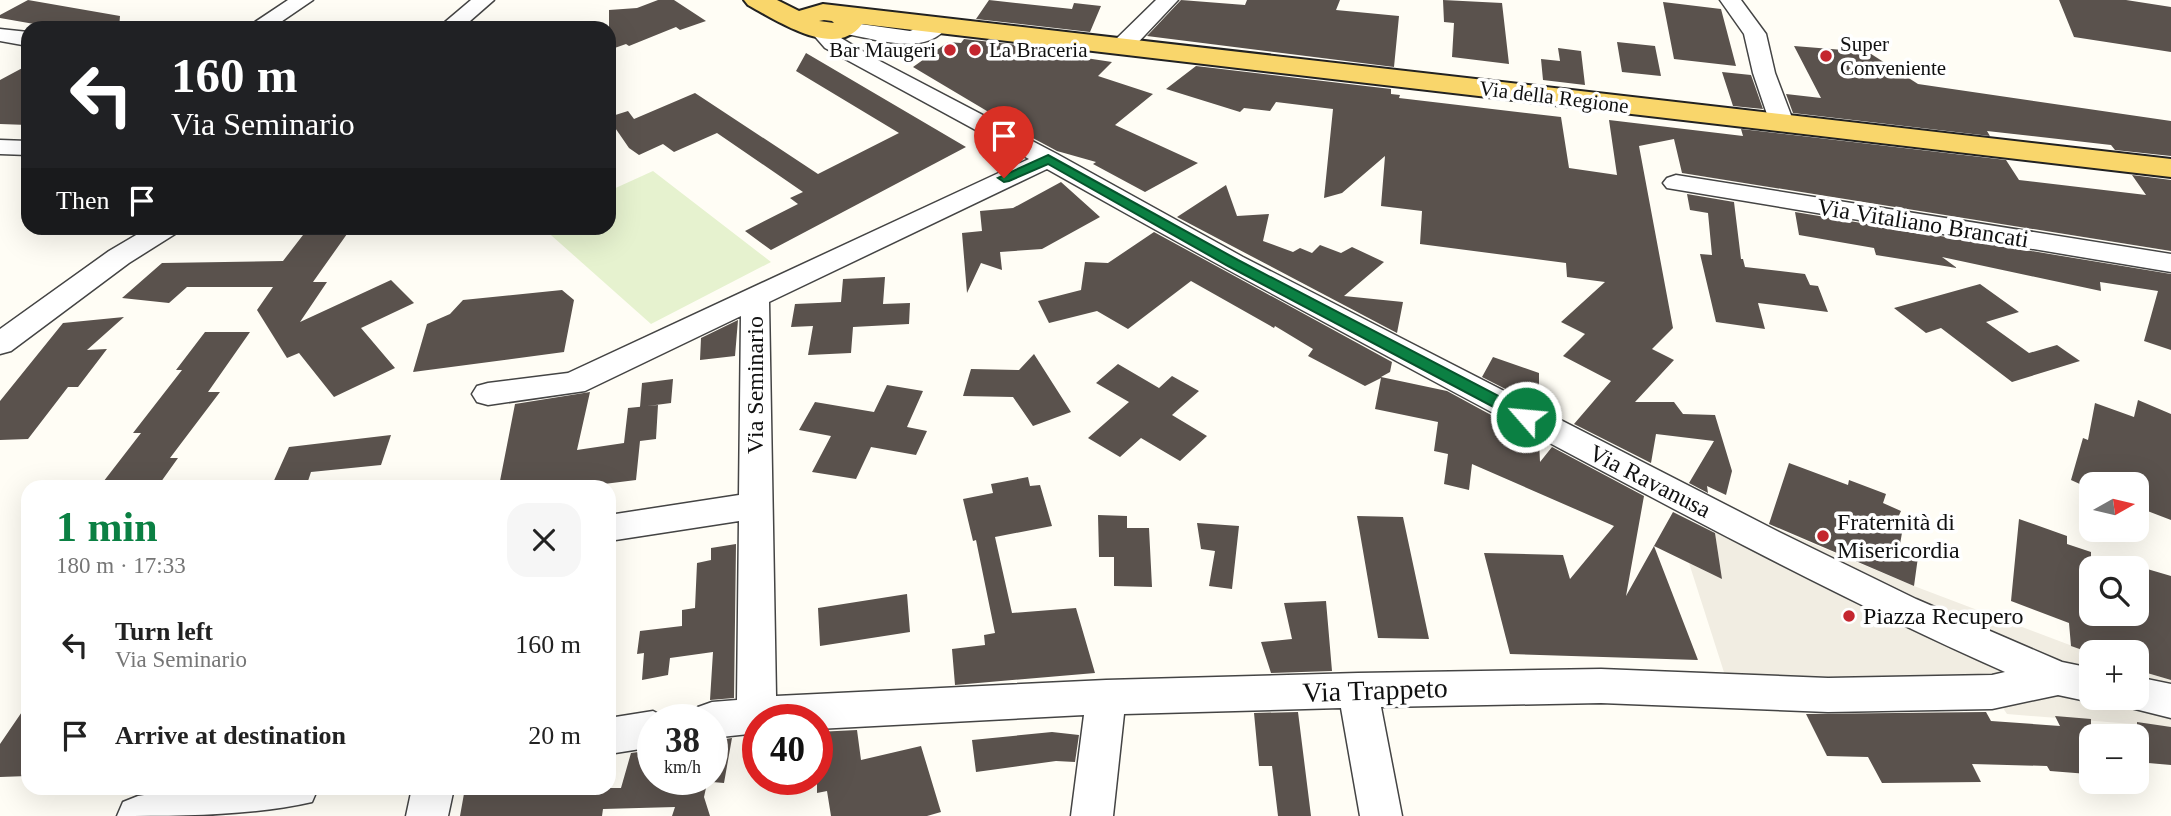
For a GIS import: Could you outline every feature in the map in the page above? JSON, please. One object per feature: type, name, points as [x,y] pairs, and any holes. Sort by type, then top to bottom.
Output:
[{"type":"main road","points":[[757,0],[814,20],[880,28],[937,26]]},
{"type":"main road","points":[[814,20],[937,26]]},
{"type":"main road","name":"Via della Regione","points":[[937,26],[2168,167]]},
{"type":"street","points":[[268,21],[303,0]]},
{"type":"street","points":[[458,21],[484,0]]},
{"type":"street","points":[[1121,47],[1168,0]]},
{"type":"street","points":[[1730,0],[1755,34],[1764,73],[1782,123]]},
{"type":"street","name":"Via Ravanusa","points":[[814,20],[833,43],[881,62],[1233,263],[1767,542],[1903,610],[2074,682]]},
{"type":"street","points":[[910,38],[881,62],[870,40],[880,28],[910,38],[923,36],[937,26]]},
{"type":"street","points":[[0,35],[21,38]]},
{"type":"street","points":[[0,147],[21,148]]},
{"type":"street","name":"Via Seminario","points":[[757,704],[755,298],[1048,159]]},
{"type":"street","name":"Via Vitaliano Brancati","points":[[1676,183],[2171,263]]},
{"type":"street","points":[[0,344],[155,235]]},
{"type":"street","points":[[488,394],[574,383],[755,298]]},
{"type":"street","points":[[616,527],[756,505]]},
{"type":"street","name":"Via Trappeto","points":[[833,710],[1106,697],[1358,690],[1601,686],[1828,695],[1992,692],[2074,682]]},
{"type":"street","points":[[1358,690],[1381,816]]},
{"type":"street","points":[[2149,696],[2171,701]]},
{"type":"street","points":[[1091,816],[1106,697]]},
{"type":"street","points":[[616,735],[637,732]]},
{"type":"street","points":[[162,814],[261,795]]},
{"type":"street","points":[[427,816],[432,795]]},
{"type":"green space","points":[[653,171],[771,262],[651,324],[551,235],[616,235],[616,188]]},
{"type":"shaded area","name":"Piazza Recupero","points":[[1712,513],[1767,541],[1768,525],[1914,586],[2079,648],[2079,710],[2149,710],[2149,674],[2171,680],[2171,727],[2007,714],[1992,692],[1730,691],[1689,563],[1722,579]]},
{"type":"building","points":[[28,0],[120,16],[120,21],[21,22],[0,18],[0,15]]},
{"type":"building","points":[[658,0],[674,0],[706,21],[680,30],[676,27],[629,46],[626,44],[616,48],[616,21],[609,21],[609,10],[637,8]]},
{"type":"building","points":[[989,0],[1072,9],[1074,3],[1101,6],[1090,32],[976,19]]},
{"type":"building","points":[[1181,0],[1245,5],[1247,0],[1340,0],[1336,10],[1399,16],[1394,67],[1147,36]]},
{"type":"building","points":[[1443,0],[1502,3],[1509,64],[1452,57],[1454,23],[1444,22]]},
{"type":"building","points":[[2059,0],[2126,0],[2171,7],[2171,52],[2074,37]]},
{"type":"building","points":[[1663,2],[1721,9],[1736,66],[1674,59]]},
{"type":"building","points":[[964,39],[1081,52],[1079,57],[1112,62],[1098,76],[1153,94],[1115,125],[1198,163],[1145,192],[1093,164],[1096,162],[1057,151],[1029,136],[913,67],[948,42],[961,43]]},
{"type":"building","points":[[1617,42],[1655,46],[1661,76],[1622,72]]},
{"type":"building","points":[[1794,46],[1868,52],[1918,84],[2171,121],[2171,156],[2115,150],[2111,145],[1987,131],[1990,136],[1793,113],[1786,94],[1821,98]]},
{"type":"building","points":[[1558,48],[1581,51],[1585,85],[1543,80],[1541,59],[1560,61]]},
{"type":"building","points":[[806,53],[966,147],[771,250],[745,231],[798,204],[790,198],[803,192],[717,133],[674,152],[663,144],[639,155],[629,148],[616,129],[616,115],[628,111],[634,119],[695,93],[818,174],[899,133],[796,71]]},
{"type":"building","points":[[1196,66],[1391,89],[1391,94],[1400,95],[1399,98],[1561,117],[1569,168],[1617,175],[1609,120],[1743,136],[1741,129],[2006,160],[2019,180],[2146,195],[2132,175],[2171,180],[2171,251],[1682,173],[1674,139],[1639,146],[1673,328],[1652,349],[1674,360],[1635,402],[1674,402],[1683,414],[1715,415],[1732,471],[1726,495],[1707,486],[1708,493],[1689,483],[1714,441],[1656,434],[1651,463],[1574,424],[1611,381],[1563,356],[1585,334],[1561,322],[1605,282],[1567,277],[1566,263],[1420,244],[1422,211],[1381,206],[1385,156],[1342,193],[1324,198],[1333,109],[1276,102],[1270,111],[1244,108],[1240,112],[1166,89]]},
{"type":"building","points":[[21,69],[21,125],[0,124],[0,80]]},
{"type":"building","points":[[1722,72],[1751,75],[1763,109],[1733,106]]},
{"type":"building","points":[[1061,182],[1100,217],[1042,249],[1000,252],[1002,270],[981,263],[967,293],[962,233],[982,231],[980,211],[1013,208]]},
{"type":"building","points":[[1226,185],[1237,216],[1269,214],[1263,241],[1293,252],[1300,248],[1312,253],[1320,245],[1341,253],[1352,247],[1384,262],[1344,296],[1403,302],[1397,333],[1177,217]]},
{"type":"building","points":[[1687,194],[1734,202],[1741,259],[1745,267],[1805,274],[1810,285],[1818,286],[1828,312],[1758,303],[1765,329],[1716,322],[1700,254],[1712,255],[1708,213],[1690,210]]},
{"type":"building","points":[[1795,212],[2171,274],[2171,350],[2144,341],[2158,291],[2100,282],[2101,291],[1942,257],[1957,268],[1876,255],[1874,248],[1799,235]]},
{"type":"building","points":[[1154,232],[1392,362],[1390,372],[1381,377],[1447,391],[1539,441],[1540,462],[1552,447],[1644,496],[1626,596],[1673,512],[1715,533],[1722,579],[1654,546],[1698,660],[1510,654],[1484,553],[1563,555],[1570,579],[1614,526],[1472,464],[1469,490],[1444,484],[1448,454],[1434,451],[1438,422],[1375,409],[1381,378],[1365,386],[1308,356],[1313,349],[1275,326],[1274,328],[1191,281],[1128,329],[1097,311],[1049,323],[1038,301],[1081,290],[1085,262],[1108,263]]},
{"type":"building","points":[[303,235],[346,235],[313,282],[327,282],[300,322],[391,280],[414,303],[361,328],[395,368],[334,397],[299,353],[287,358],[257,310],[273,287],[187,287],[169,303],[122,298],[162,263],[283,261]]},
{"type":"building","points":[[885,277],[883,304],[910,303],[909,324],[853,327],[851,353],[808,355],[813,326],[791,327],[795,304],[841,302],[843,279]]},
{"type":"building","points":[[1980,284],[2019,312],[1986,322],[2029,353],[2057,345],[2080,361],[2012,382],[1941,328],[1926,333],[1894,308]]},
{"type":"building","points":[[562,290],[574,300],[564,352],[413,372],[427,324],[450,314],[463,300]]},
{"type":"building","points":[[124,317],[87,350],[107,349],[78,387],[68,387],[28,439],[0,440],[0,401],[63,323]]},
{"type":"building","points":[[738,320],[735,356],[700,360],[701,338]]},
{"type":"building","points":[[205,332],[250,332],[208,392],[220,392],[170,458],[178,458],[162,480],[105,480],[141,433],[133,433],[182,370],[176,370]]},
{"type":"building","points":[[1034,354],[1071,412],[1033,426],[1013,397],[963,396],[971,369],[1019,370]]},
{"type":"building","points":[[1493,357],[1539,373],[1539,406],[1482,377]]},
{"type":"building","points":[[1118,364],[1159,388],[1172,376],[1199,391],[1172,415],[1207,436],[1180,461],[1141,438],[1120,457],[1088,438],[1129,402],[1096,383]]},
{"type":"building","points":[[673,379],[671,403],[640,407],[642,383]]},
{"type":"building","points":[[887,385],[923,391],[907,427],[927,431],[916,455],[871,447],[856,479],[812,472],[831,436],[799,430],[815,402],[874,412]]},
{"type":"building","points":[[590,392],[577,450],[624,443],[628,408],[658,405],[656,439],[640,441],[636,480],[616,482],[616,480],[500,480],[515,404]]},
{"type":"building","points":[[2138,400],[2171,414],[2171,520],[2149,512],[2149,472],[2079,472],[2079,484],[2071,480],[2083,438],[2088,440],[2095,403],[2134,417]]},
{"type":"building","points":[[391,435],[381,465],[311,472],[308,480],[274,480],[289,447]]},
{"type":"building","points":[[1789,463],[1848,485],[1849,480],[1886,494],[1883,503],[1901,511],[1895,524],[1903,527],[1899,550],[1918,557],[1914,586],[1769,524]]},
{"type":"building","points":[[1028,477],[1030,486],[1040,485],[1052,526],[995,537],[1012,613],[1076,608],[1095,673],[955,685],[952,649],[985,645],[984,635],[995,633],[976,540],[973,541],[963,499],[993,493],[991,484]]},
{"type":"building","points":[[1098,515],[1127,516],[1127,528],[1149,528],[1152,587],[1114,586],[1114,557],[1099,557]]},
{"type":"building","points":[[1357,516],[1403,517],[1429,639],[1378,638]]},
{"type":"building","points":[[2019,519],[2067,536],[2067,544],[2091,552],[2091,556],[2079,556],[2079,626],[2149,626],[2149,570],[2171,576],[2171,680],[2149,674],[2149,640],[2079,640],[2079,649],[2071,646],[2069,623],[2011,601]]},
{"type":"building","points":[[1197,523],[1239,526],[1232,589],[1209,586],[1215,551],[1201,549]]},
{"type":"building","points":[[736,544],[734,698],[710,700],[713,652],[670,658],[668,675],[642,680],[644,653],[637,654],[640,631],[682,626],[682,610],[695,608],[697,563],[711,560],[711,548]]},
{"type":"building","points":[[907,594],[910,632],[820,646],[818,608]]},
{"type":"building","points":[[1326,601],[1332,671],[1271,673],[1261,642],[1292,639],[1284,603]]},
{"type":"building","points":[[1298,712],[1311,816],[1278,816],[1272,766],[1259,766],[1254,713]]},
{"type":"building","points":[[1986,712],[1991,721],[2060,726],[2055,716],[2091,719],[2091,724],[2079,724],[2079,773],[2050,771],[2047,766],[1972,764],[1981,782],[1882,783],[1868,757],[1827,756],[1806,714]]},
{"type":"building","points":[[21,713],[21,776],[0,777],[0,744]]},
{"type":"building","points":[[2137,722],[2171,727],[2171,765],[2149,763],[2149,724]]},
{"type":"building","points":[[857,730],[861,760],[921,746],[941,812],[927,816],[831,816],[828,795],[833,795],[833,731]]},
{"type":"building","points":[[1052,732],[1079,735],[1075,762],[1056,761],[976,772],[972,740]]},
{"type":"building","points":[[732,738],[728,760],[728,739]]},
{"type":"building","points":[[637,752],[637,795],[704,795],[710,816],[672,816],[675,807],[603,809],[602,816],[460,816],[464,795],[616,795],[616,788],[621,788],[631,753]]},
{"type":"place","name":"Bar Maugeri","points":[[950,50]]},
{"type":"place","name":"La Braceria","points":[[975,50]]},
{"type":"place","name":"Super Conveniente","points":[[1826,56]]},
{"type":"place","name":"Fraternità di Misericordia","points":[[1823,536]]},
{"type":"place","name":"Piazza Recupero","points":[[1849,616]]},
{"type":"route","points":[[1004,178],[1048,159],[1233,263],[1526,417]]}]
